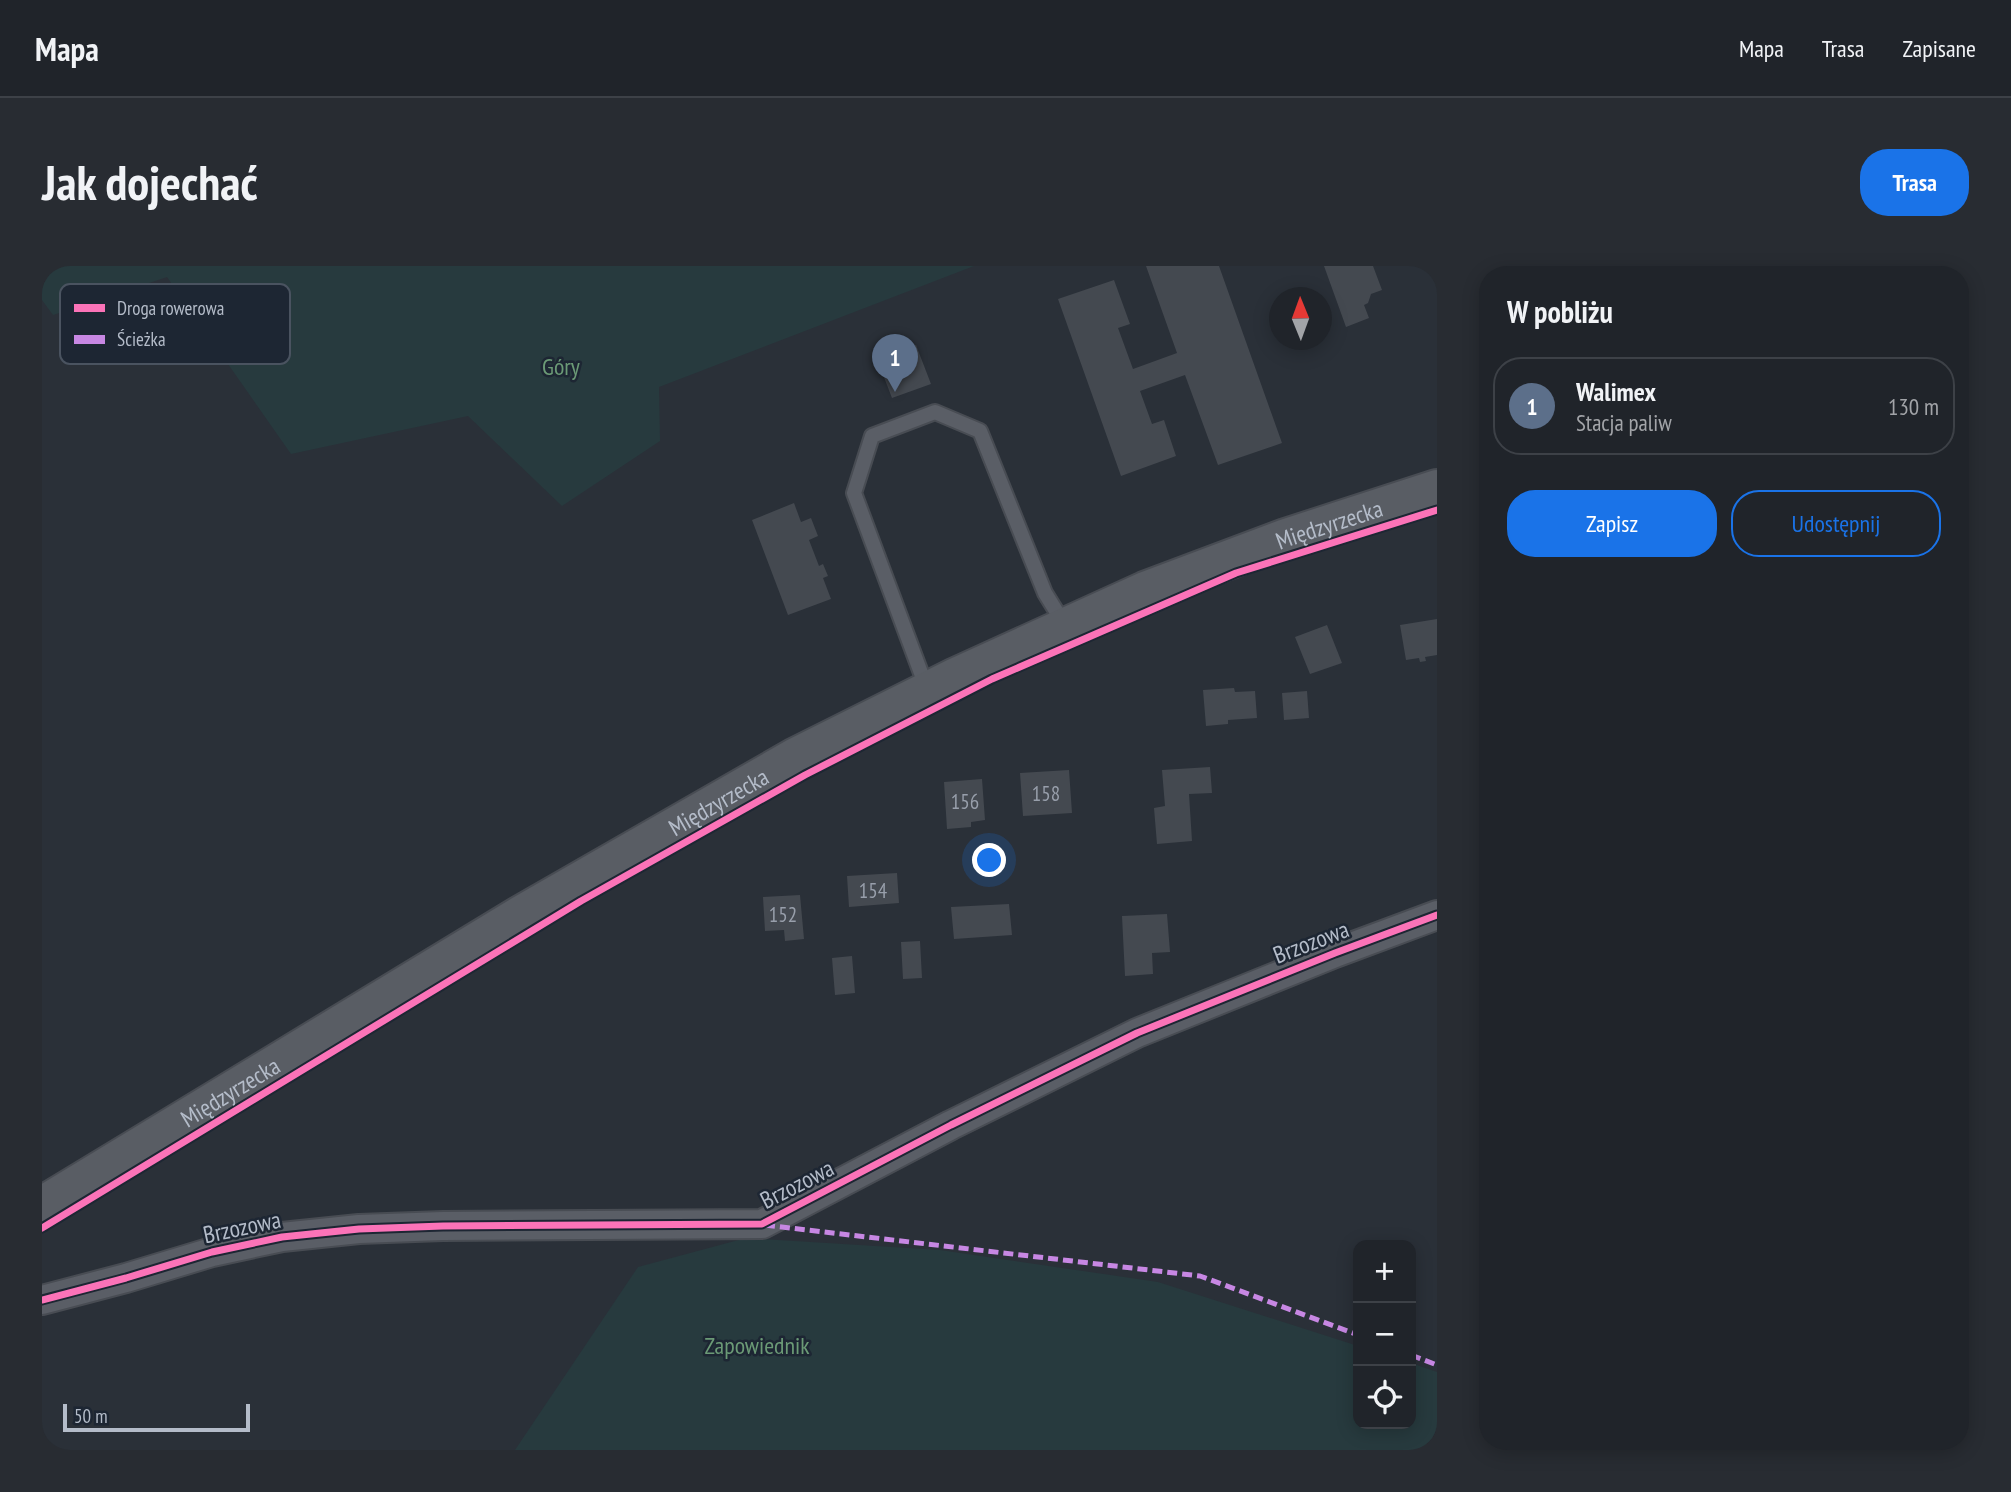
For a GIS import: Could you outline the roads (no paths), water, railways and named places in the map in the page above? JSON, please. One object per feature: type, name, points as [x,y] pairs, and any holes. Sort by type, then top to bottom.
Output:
[{"type":"main road","name":"Międzyrzecka","points":[[42,1206],[521,915],[785,763],[928,691],[1145,591],[1286,538],[1437,489]]},
{"type":"street","name":"Brzozowa","points":[[42,1300],[212,1252],[282,1237],[359,1229],[443,1226],[762,1224],[951,1125],[1138,1033],[1437,915]]},
{"type":"lane","points":[[928,691],[854,493],[872,436],[935,412],[980,431],[1045,593],[1066,628]]},
{"type":"place","name":"Walimex","points":[[895,392]]},
{"type":"park label","name":"Góry","points":[[561,366]]},
{"type":"park label","name":"Zapowiednik","points":[[757,1345]]}]
